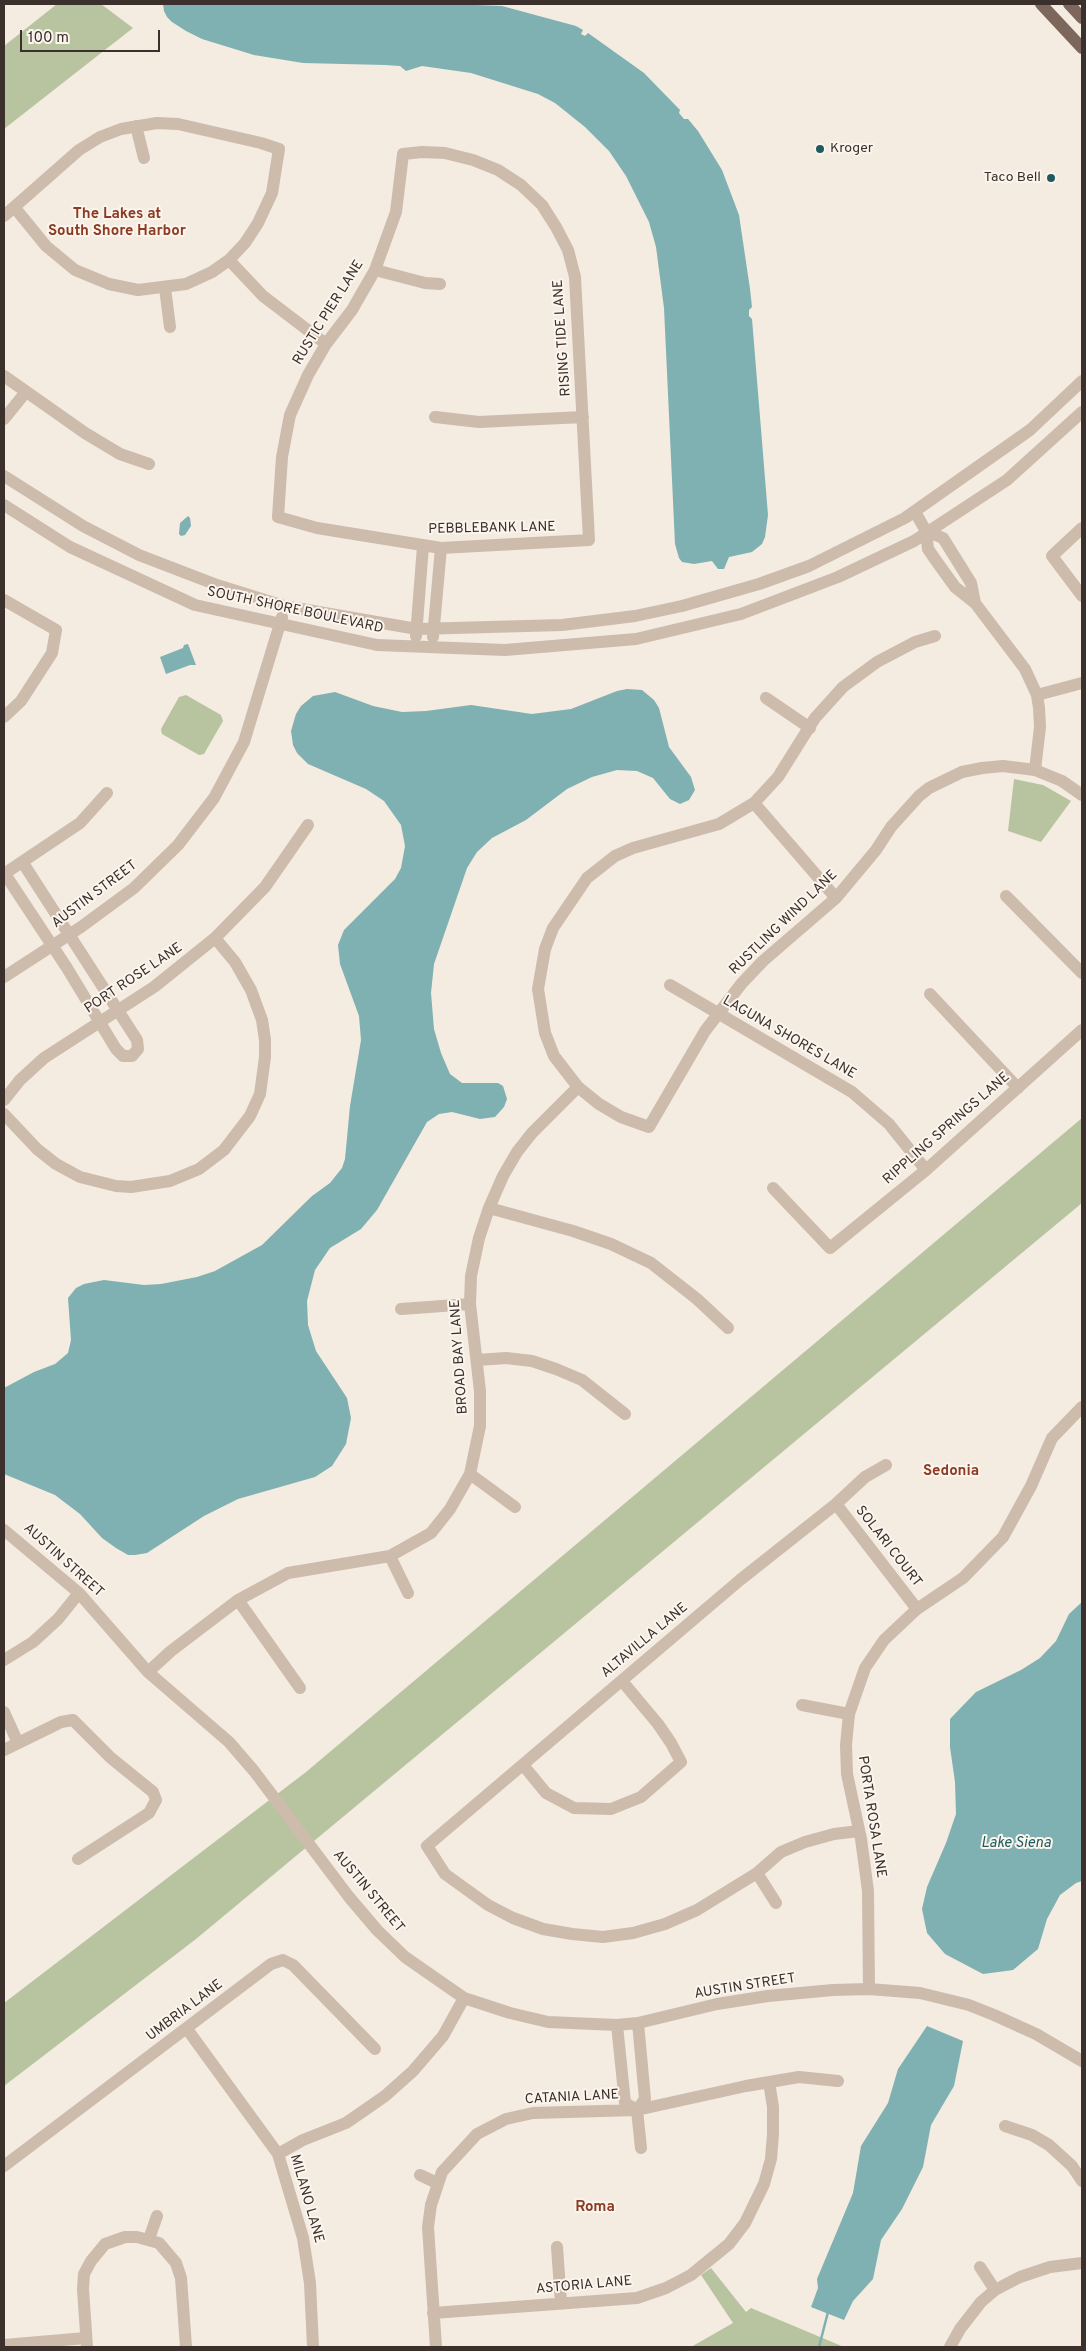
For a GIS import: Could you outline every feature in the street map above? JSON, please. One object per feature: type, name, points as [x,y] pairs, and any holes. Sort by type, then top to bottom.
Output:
[{"type":"main road","points":[[1041,4],[1082,48]]},
{"type":"main road","points":[[1069,4],[1082,18]]},
{"type":"street","points":[[4,216],[79,150],[100,137],[136,126],[157,123],[178,124],[261,142],[279,149],[272,193],[245,243],[229,260],[212,272],[186,284],[138,290],[109,284],[75,270],[46,246],[15,208]]},
{"type":"street","points":[[136,126],[144,158]]},
{"type":"street","name":"RISING TIDE LANE","points":[[403,154],[445,153],[498,170],[521,185],[546,212],[568,250],[575,276],[589,540]]},
{"type":"street","name":"RUSTIC PIER LANE","points":[[278,517],[282,457],[290,415],[308,375],[326,344],[352,310],[375,270],[396,212],[403,154]]},
{"type":"street","points":[[229,260],[263,296],[326,344]]},
{"type":"street","points":[[375,270],[425,283],[440,284]]},
{"type":"street","points":[[165,288],[170,327]]},
{"type":"street","name":"SOUTH SHORE BOULEVARD","points":[[4,476],[83,526],[139,555],[217,585],[284,606],[417,629],[562,625],[635,616],[682,606],[760,584],[809,566],[915,512],[1030,430],[1082,380]]},
{"type":"street","points":[[5,381],[113,450],[149,464]]},
{"type":"street","points":[[4,419],[25,393]]},
{"type":"street","name":"SOUTH SHORE BOULEVARD","points":[[4,505],[70,547],[195,605],[376,645],[505,650],[636,639],[741,614],[838,577],[914,541],[926,531],[1006,480],[1082,412]]},
{"type":"street","points":[[435,417],[478,422],[583,417]]},
{"type":"street","points":[[915,512],[926,531],[928,549],[932,556],[955,587],[975,603],[1025,669],[1036,695],[1040,727],[1035,770]]},
{"type":"street","name":"PEBBLEBANK LANE","points":[[278,517],[317,528],[441,548],[589,540]]},
{"type":"street","points":[[1082,528],[1052,556],[1082,596]]},
{"type":"street","points":[[926,531],[943,538],[971,583],[975,603]]},
{"type":"street","points":[[416,646],[423,546]]},
{"type":"street","points":[[432,647],[441,548]]},
{"type":"street","points":[[4,600],[56,630],[52,653],[21,701],[4,717]]},
{"type":"street","name":"AUSTIN STREET","points":[[4,976],[69,935],[134,888],[178,845],[214,798],[244,742],[284,606]]},
{"type":"street","points":[[578,1087],[554,1056],[545,1033],[538,989],[540,968],[545,949],[558,921],[587,878],[615,856],[651,842],[720,824],[754,804],[778,778],[828,702],[857,674],[915,642],[936,636]]},
{"type":"street","points":[[1036,695],[1071,688],[1082,683]]},
{"type":"street","points":[[766,698],[810,728]]},
{"type":"street","name":"RUSTLING WIND LANE","points":[[578,1087],[599,1104],[621,1117],[649,1127],[705,1031],[717,1015],[763,961],[836,898],[876,850],[892,827],[919,796],[929,788],[962,772],[1003,766],[1035,770],[1062,782],[1082,795]]},
{"type":"street","points":[[24,863],[137,1040],[138,1049],[132,1056],[127,1057],[119,1053],[52,945],[4,874],[24,863],[80,823],[107,793]]},
{"type":"street","points":[[754,804],[836,898]]},
{"type":"street","name":"PORT ROSE LANE","points":[[4,1100],[20,1080],[44,1058],[182,967],[215,938],[265,887],[308,826]]},
{"type":"street","points":[[1006,896],[1082,973]]},
{"type":"street","points":[[4,1114],[37,1149],[56,1164],[80,1177],[116,1186],[131,1187],[170,1181],[199,1168],[224,1150],[250,1116],[260,1094],[265,1057],[265,1040],[262,1020],[251,990],[235,962],[215,938]]},
{"type":"street","name":"LAGUNA SHORES LANE","points":[[670,985],[717,1015],[797,1058],[852,1092],[889,1124],[926,1170]]},
{"type":"street","points":[[930,994],[1018,1088]]},
{"type":"street","name":"RIPPLING SPRINGS LANE","points":[[773,1188],[830,1248],[926,1170],[1082,1030]]},
{"type":"street","name":"BROAD BAY LANE","points":[[148,1672],[171,1650],[238,1600],[288,1573],[390,1556],[431,1533],[450,1509],[470,1474],[480,1426],[470,1304],[475,1257],[489,1208],[503,1176],[517,1152],[532,1133],[578,1087]]},
{"type":"street","points":[[489,1208],[573,1230],[611,1244],[651,1263],[697,1299],[728,1328]]},
{"type":"street","points":[[401,1308],[470,1304]]},
{"type":"street","points":[[476,1360],[506,1358],[532,1362],[556,1369],[582,1380],[625,1414]]},
{"type":"street","name":"PORTA ROSA LANE","points":[[868,1989],[868,1891],[859,1830],[847,1774],[846,1745],[849,1714],[865,1668],[884,1640],[917,1609],[963,1578],[1003,1537],[1031,1486],[1052,1438],[1082,1407]]},
{"type":"street","name":"ALTAVILLA LANE","points":[[757,1873],[697,1910],[666,1924],[633,1933],[603,1937],[543,1929],[513,1918],[488,1905],[445,1874],[427,1846],[740,1580],[836,1504],[865,1477],[886,1465]]},
{"type":"street","points":[[470,1474],[515,1507]]},
{"type":"street","name":"SOLARI COURT","points":[[836,1504],[917,1609]]},
{"type":"street","name":"AUSTIN STREET","points":[[4,1530],[79,1593],[148,1672],[229,1742],[254,1771],[349,1897],[377,1930],[405,1957],[464,1998],[510,2013],[548,2022],[617,2025],[638,2023],[717,2004],[768,1996],[868,1989],[920,1993],[969,2005],[1036,2034],[1082,2061]]},
{"type":"street","points":[[390,1556],[408,1593]]},
{"type":"street","points":[[4,1660],[33,1642],[58,1619],[79,1593]]},
{"type":"street","points":[[238,1600],[300,1688]]},
{"type":"street","points":[[523,1765],[546,1793],[574,1808],[611,1808],[641,1797],[681,1762],[662,1730],[622,1681]]},
{"type":"street","points":[[802,1705],[849,1714]]},
{"type":"street","points":[[4,1712],[18,1743]]},
{"type":"street","points":[[4,1750],[61,1722],[73,1720],[111,1758],[153,1792],[156,1800],[148,1813],[78,1859]]},
{"type":"street","points":[[776,1903],[757,1873],[781,1852],[797,1845],[834,1834],[859,1830]]},
{"type":"street","name":"UMBRIA LANE","points":[[4,2166],[271,1964],[283,1960],[300,1971],[375,2049]]},
{"type":"street","points":[[278,2154],[303,2140],[346,2123],[385,2096],[413,2071],[443,2036],[464,1998]]},
{"type":"street","points":[[638,2023],[645,2098],[637,2110],[641,2148]]},
{"type":"street","points":[[617,2025],[625,2103],[637,2110]]},
{"type":"street","name":"MILANO LANE","points":[[187,2029],[278,2154],[303,2238],[310,2283],[313,2347]]},
{"type":"street","name":"CATANIA LANE","points":[[436,2347],[428,2227],[431,2205],[442,2172],[477,2134],[506,2119],[548,2111],[616,2112],[637,2110],[800,2077],[838,2081]]},
{"type":"street","name":"ASTORIA LANE","points":[[433,2313],[637,2298],[653,2293],[691,2275],[729,2244],[745,2223],[764,2184],[771,2159],[773,2106],[769,2082]]},
{"type":"street","points":[[1005,2126],[1032,2135],[1049,2145],[1072,2166],[1082,2181]]},
{"type":"street","points":[[420,2175],[437,2183]]},
{"type":"street","points":[[149,2239],[157,2216]]},
{"type":"street","points":[[4,2345],[86,2343],[84,2274],[91,2261],[105,2244],[115,2239],[137,2237],[159,2243],[168,2251],[176,2263],[181,2278],[186,2347]]},
{"type":"street","points":[[557,2247],[561,2304]]},
{"type":"street","points":[[950,2347],[960,2329],[981,2302],[995,2290],[1020,2277],[1050,2267],[1082,2262]]},
{"type":"street","points":[[980,2267],[995,2290]]},
{"type":"green space","points":[[57,4],[101,4],[133,28],[4,129],[4,46]]},
{"type":"green space","points":[[186,695],[221,715],[223,721],[204,754],[199,755],[162,734],[161,729],[179,697]]},
{"type":"green space","points":[[1014,779],[1043,785],[1071,801],[1041,842],[1008,831]]},
{"type":"green space","points":[[1082,1118],[1082,1203],[196,1939],[4,2086],[4,2003],[306,1772]]},
{"type":"green space","points":[[711,2268],[746,2312],[751,2308],[844,2347],[691,2347],[733,2323],[701,2275]]},
{"type":"water","points":[[163,4],[450,4],[502,6],[576,26],[583,30],[581,34],[585,36],[588,33],[644,73],[680,110],[679,113],[684,119],[688,119],[698,131],[722,170],[739,215],[752,307],[749,310],[749,316],[752,319],[768,515],[765,537],[762,544],[752,552],[729,557],[724,569],[718,569],[712,561],[694,564],[682,562],[679,558],[675,544],[664,308],[656,247],[649,222],[626,176],[609,151],[585,127],[555,103],[538,94],[471,73],[422,66],[406,71],[400,66],[303,63],[254,55],[202,39],[186,31],[167,17]]},
{"type":"water","points":[[188,516],[191,526],[185,535],[181,536],[179,534],[180,523]]},
{"type":"water","points":[[188,644],[196,665],[190,665],[166,674],[160,657],[183,648],[184,645]]},
{"type":"water","points":[[627,689],[642,690],[654,700],[659,708],[669,747],[691,777],[695,790],[689,800],[680,804],[670,799],[653,778],[637,771],[617,770],[592,777],[567,789],[526,820],[492,838],[477,852],[467,868],[434,964],[431,993],[434,1029],[450,1074],[462,1083],[498,1083],[503,1086],[507,1099],[504,1107],[495,1117],[480,1119],[452,1112],[439,1114],[427,1122],[377,1210],[361,1229],[330,1248],[315,1270],[307,1301],[308,1325],[316,1351],[347,1398],[351,1418],[346,1444],[332,1466],[315,1477],[238,1499],[204,1516],[147,1553],[135,1555],[128,1555],[102,1538],[80,1514],[55,1495],[4,1474],[4,1388],[34,1372],[55,1364],[68,1353],[71,1340],[68,1298],[76,1288],[84,1284],[104,1280],[144,1285],[161,1284],[197,1277],[215,1271],[262,1245],[312,1196],[330,1183],[342,1168],[345,1159],[350,1106],[361,1040],[359,1016],[340,964],[338,945],[344,930],[395,879],[401,868],[405,846],[401,825],[384,801],[366,789],[308,764],[297,753],[293,745],[291,731],[296,714],[301,706],[313,696],[335,692],[373,706],[402,712],[471,705],[532,714],[571,709]]},
{"type":"water","name":"Lake Siena","points":[[1082,1602],[1082,1881],[1076,1883],[1060,1895],[1047,1919],[1038,1949],[1013,1970],[983,1974],[945,1954],[927,1933],[922,1909],[927,1887],[956,1814],[955,1782],[950,1747],[950,1719],[976,1692],[1021,1670],[1040,1658],[1056,1641],[1069,1614]]},
{"type":"water","points":[[927,2026],[963,2041],[954,2086],[931,2125],[923,2167],[902,2209],[881,2240],[873,2279],[853,2301],[844,2320],[811,2307],[818,2288],[817,2279],[853,2193],[861,2146],[888,2103],[898,2069]]},
{"type":"waterway","points":[[819,2347],[828,2312]]},
{"type":"place","name":"Kroger","points":[[820,149]]},
{"type":"place","name":"Taco Bell","points":[[1051,178]]},
{"type":"district","name":"The Lakes at South Shore Harbor","points":[[117,224]]},
{"type":"district","name":"Sedonia","points":[[951,1472]]},
{"type":"district","name":"Roma","points":[[595,2208]]}]
